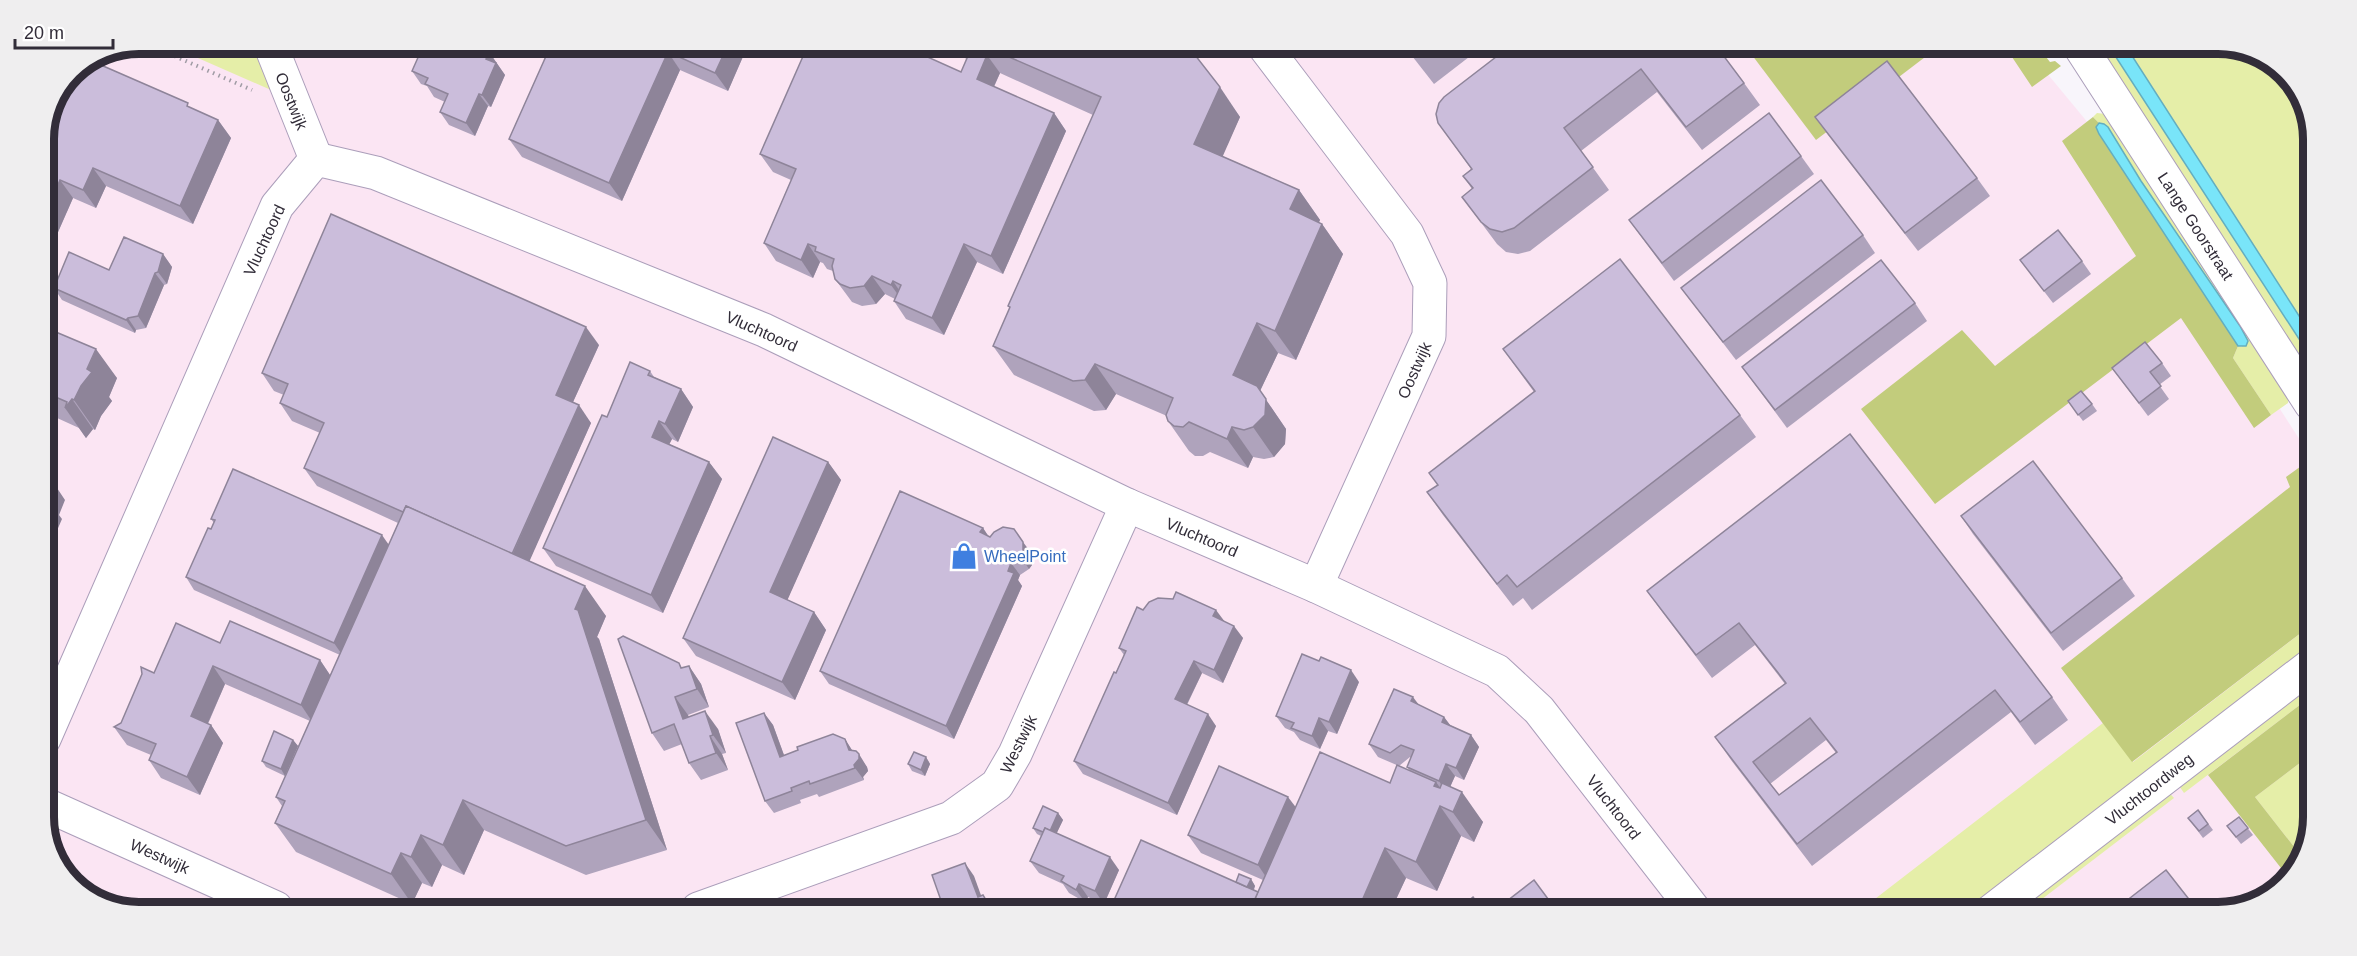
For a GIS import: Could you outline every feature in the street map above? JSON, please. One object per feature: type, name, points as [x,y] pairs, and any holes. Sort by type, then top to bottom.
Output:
[{"type":"street","name":"Oostwijk","points":[[274,54],[316,159]]},
{"type":"street","name":"Oostwijk","points":[[1270,54],[1407,234],[1430,283],[1429,336],[1316,586]]},
{"type":"street","name":"Lange Goorstraat","points":[[2085,54],[2303,392]]},
{"type":"street","name":"Vluchtoord","points":[[54,716],[277,206],[316,159],[376,173],[764,330],[1127,505],[1316,586],[1497,671],[1539,710],[1688,902]]},
{"type":"street","name":"Westwijk","points":[[717,902],[951,818],[997,785],[1015,753],[1127,505]]},
{"type":"street","name":"Vluchtoordweg","points":[[2003,902],[2303,671]]},
{"type":"street","name":"Westwijk","points":[[54,808],[263,902]]},
{"type":"path","points":[[170,54],[294,108]]},
{"type":"shaded area","points":[[139,54],[2031,54],[2118,159],[2303,445],[2302,828],[2294,855],[2282,873],[2270,884],[2245,897],[2218,902],[139,902],[122,900],[96,891],[79,877],[60,850],[54,823],[54,139],[60,106],[68,92],[92,68],[106,60]]},
{"type":"green space","points":[[189,54],[257,54],[271,90]]},
{"type":"green space","points":[[1751,54],[1929,54],[1816,140]]},
{"type":"green space","points":[[2010,54],[2044,54],[2050,62],[2055,61],[2061,66],[2032,87]]},
{"type":"green space","points":[[2094,54],[2114,54],[2303,345],[2303,374]]},
{"type":"green space","points":[[2131,54],[2218,54],[2245,59],[2270,72],[2292,96],[2297,106],[2303,133],[2303,322]]},
{"type":"green space","points":[[2097,113],[2114,115],[2290,388],[2288,403],[2271,415],[2233,358],[2238,346],[2242,347],[2108,127],[2093,117]]},
{"type":"green space","points":[[2093,117],[2099,123],[2096,127],[2099,134],[2238,346],[2233,358],[2271,415],[2254,428],[2181,318],[1935,504],[1861,409],[1962,330],[1995,366],[2136,256],[2062,141]]},
{"type":"green space","points":[[2303,465],[2303,631],[2132,762],[2061,668],[2290,487],[2286,477]]},
{"type":"green space","points":[[2303,631],[2303,660],[1991,902],[1871,902],[2103,723],[2133,762]]},
{"type":"green space","points":[[2303,681],[2303,703],[2184,793],[2175,780]]},
{"type":"green space","points":[[2303,703],[2303,761],[2255,797],[2296,849],[2283,871],[2208,775]]},
{"type":"green space","points":[[2303,761],[2303,817],[2296,849],[2255,797]]},
{"type":"green space","points":[[2164,787],[2174,798],[2038,902],[2017,902]]},
{"type":"water","points":[[2114,54],[2131,54],[2303,322],[2303,345]]},
{"type":"water","points":[[2099,123],[2108,127],[2141,181],[2240,326],[2248,341],[2246,346],[2238,346],[2099,134],[2096,127]]},
{"type":"building","points":[[420,54],[488,54],[486,59],[496,63],[466,123],[440,112],[448,94],[425,84],[428,78],[412,71]]},
{"type":"building","points":[[547,54],[667,54],[609,183],[509,139]]},
{"type":"building","points":[[672,54],[724,54],[715,73]]},
{"type":"building","points":[[804,54],[921,54],[961,72],[969,54],[984,54],[987,55],[977,79],[1054,113],[991,256],[964,244],[932,318],[894,301],[901,285],[893,281],[891,285],[872,276],[864,286],[850,288],[835,279],[832,266],[834,259],[815,251],[816,247],[808,244],[801,260],[764,243],[796,169],[760,154]]},
{"type":"building","points":[[1002,54],[1194,54],[1220,87],[1194,144],[1299,190],[1290,209],[1322,224],[1275,331],[1257,323],[1233,375],[1257,386],[1266,399],[1265,415],[1253,427],[1244,430],[1232,427],[1227,439],[1189,422],[1183,427],[1174,426],[1168,421],[1166,415],[1173,398],[1095,364],[1085,380],[1073,381],[993,346],[1010,307],[1008,306],[1101,97]]},
{"type":"building","points":[[1500,54],[1722,54],[1744,83],[1686,127],[1641,69],[1564,128],[1593,167],[1514,228],[1502,232],[1490,229],[1481,222],[1462,197],[1473,188],[1463,176],[1472,169],[1438,123],[1436,114],[1439,103]]},
{"type":"building","points":[[1887,61],[1977,178],[1905,233],[1815,117]]},
{"type":"building","points":[[99,64],[188,103],[187,106],[218,120],[180,206],[93,168],[83,190],[60,180],[54,194],[54,139],[60,106],[79,79]]},
{"type":"building","points":[[1769,113],[1801,156],[1662,263],[1629,220]]},
{"type":"building","points":[[1821,180],[1863,235],[1723,342],[1681,288]]},
{"type":"building","points":[[331,214],[586,327],[556,395],[579,405],[512,554],[406,506],[403,512],[304,468],[324,423],[280,403],[288,384],[262,373]]},
{"type":"building","points":[[2058,230],[2082,261],[2044,291],[2020,260]]},
{"type":"building","points":[[124,237],[163,254],[158,272],[155,273],[138,316],[126,320],[54,288],[69,252],[109,270]]},
{"type":"building","points":[[1620,259],[1740,415],[1517,587],[1507,575],[1497,584],[1427,492],[1438,485],[1429,473],[1535,391],[1503,349]]},
{"type":"building","points":[[1881,260],[1915,303],[1775,410],[1742,367]]},
{"type":"building","points":[[54,331],[96,349],[87,369],[92,372],[74,400],[72,399],[65,408],[67,402],[54,396]]},
{"type":"building","points":[[2145,342],[2162,363],[2150,372],[2161,386],[2139,403],[2112,368]]},
{"type":"building","points":[[630,362],[650,371],[648,375],[681,389],[665,424],[659,421],[652,437],[709,462],[651,595],[543,548],[602,415],[607,417]]},
{"type":"building","points":[[2081,391],[2092,404],[2078,415],[2068,401]]},
{"type":"building","points":[[1850,434],[2052,697],[2020,722],[1995,690],[1797,844],[1715,737],[1786,683],[1739,623],[1696,655],[1647,591]],"holes":[[[1810,718],[1837,752],[1779,795],[1753,762]]]},
{"type":"building","points":[[773,437],[828,462],[770,592],[814,612],[782,682],[683,638]]},
{"type":"building","points":[[2033,461],[2122,578],[2051,633],[1961,516]]},
{"type":"building","points":[[233,469],[382,535],[334,643],[186,577],[208,528],[211,529],[215,520],[211,519]]},
{"type":"building","points":[[900,491],[983,528],[980,532],[990,537],[1003,527],[1014,529],[1023,542],[1021,557],[1011,563],[1008,571],[1014,573],[946,726],[820,671]]},
{"type":"building","points":[[406,506],[585,586],[575,609],[578,610],[646,820],[566,846],[463,800],[443,845],[421,835],[411,857],[401,853],[391,874],[275,823],[285,801],[276,797]]},
{"type":"building","points":[[1176,592],[1216,610],[1213,616],[1234,626],[1214,670],[1194,661],[1175,699],[1208,714],[1168,803],[1074,761],[1114,672],[1116,673],[1126,651],[1119,648],[1137,607],[1143,610],[1149,602],[1158,598],[1173,599]]},
{"type":"building","points":[[230,621],[320,660],[301,705],[213,666],[191,716],[211,725],[187,777],[149,760],[156,744],[114,727],[121,723],[142,674],[141,667],[154,673],[176,623],[220,643]]},
{"type":"building","points":[[623,636],[679,663],[681,668],[689,666],[697,689],[675,697],[683,719],[705,711],[716,753],[689,763],[674,724],[652,733],[618,639]]},
{"type":"building","points":[[1302,654],[1319,661],[1321,657],[1351,670],[1329,722],[1319,718],[1312,736],[1291,728],[1294,723],[1276,716]]},
{"type":"building","points":[[1394,689],[1413,697],[1411,701],[1444,717],[1442,722],[1471,735],[1456,768],[1446,764],[1439,781],[1407,767],[1414,750],[1401,745],[1390,753],[1369,744]]},
{"type":"building","points":[[764,713],[780,757],[798,750],[797,747],[833,734],[845,739],[849,750],[859,754],[855,768],[810,784],[809,781],[791,788],[792,791],[765,801],[736,723]]},
{"type":"building","points":[[274,731],[293,740],[281,769],[262,761]]},
{"type":"building","points":[[914,752],[926,757],[921,770],[908,764]]},
{"type":"building","points":[[1320,752],[1390,783],[1397,765],[1436,782],[1434,786],[1440,788],[1442,783],[1462,792],[1453,812],[1440,806],[1416,862],[1385,848],[1361,902],[1254,902]]},
{"type":"building","points":[[1219,766],[1288,797],[1258,865],[1188,835]]},
{"type":"building","points":[[1043,806],[1058,813],[1050,831],[1045,828],[1043,832],[1033,828]]},
{"type":"building","points":[[2198,810],[2208,824],[2199,831],[2188,818]]},
{"type":"building","points":[[2239,817],[2248,828],[2236,837],[2227,826]]},
{"type":"building","points":[[1045,828],[1110,857],[1095,891],[1079,884],[1076,890],[1061,881],[1064,876],[1030,861]]},
{"type":"building","points":[[1141,840],[1258,892],[1254,902],[1113,902]]},
{"type":"building","points":[[965,863],[978,897],[983,895],[987,902],[942,902],[932,875]]},
{"type":"building","points":[[2166,870],[2191,902],[2125,902]]},
{"type":"building","points":[[1239,874],[1251,879],[1247,887],[1236,882]]},
{"type":"building","points":[[1534,880],[1550,902],[1506,902]]},
{"type":"building","points":[[1473,897],[1477,902],[1467,902]]},
{"type":"place","name":"WheelPoint","points":[[964,556]]}]
